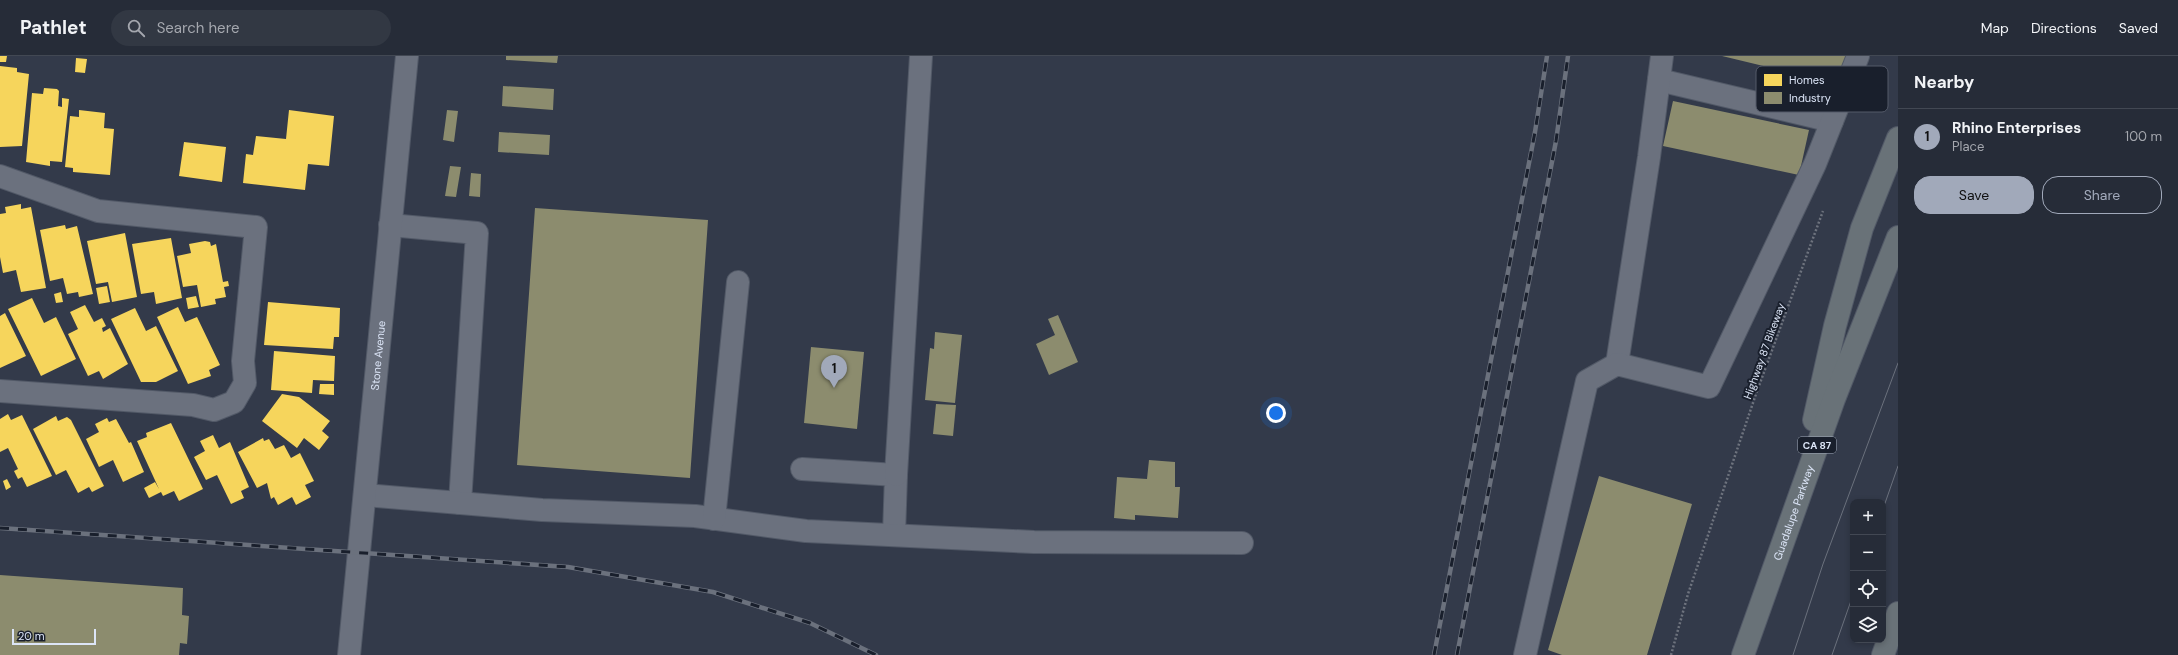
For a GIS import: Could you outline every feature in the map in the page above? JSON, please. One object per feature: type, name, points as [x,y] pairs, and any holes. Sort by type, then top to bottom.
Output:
[{"type":"highway","points":[[1794,509],[1833,334],[1862,228],[1898,138]]},
{"type":"highway","name":"Guadalupe Parkway","points":[[1743,655],[1837,392],[1898,237]]},
{"type":"highway","points":[[1883,655],[1898,614]]},
{"type":"street","name":"Stone Avenue","points":[[349,655],[407,56]]},
{"type":"street","points":[[894,536],[896,475],[921,56]]},
{"type":"street","points":[[1617,364],[1650,157],[1662,56]]},
{"type":"street","points":[[1854,66],[1858,56]]},
{"type":"street","points":[[1659,80],[1756,103]]},
{"type":"street","points":[[1794,112],[1832,121]]},
{"type":"street","points":[[1526,655],[1587,381],[1617,364],[1709,387],[1815,164],[1836,112]]},
{"type":"street","points":[[0,176],[98,211],[256,227],[243,361],[245,383],[234,402],[214,410],[193,405],[0,391]]},
{"type":"street","points":[[390,225],[477,233],[460,503]]},
{"type":"street","points":[[714,519],[738,282]]},
{"type":"street","points":[[802,469],[896,475]]},
{"type":"street","points":[[365,495],[542,510],[695,516],[806,531],[894,536],[1034,542],[1242,543]]},
{"type":"path","name":"Highway 87 Bikeway","points":[[1671,655],[1688,594],[1756,394],[1824,208]]},
{"type":"building: Homes","points":[[0,56],[7,56],[6,62],[0,62]]},
{"type":"building: Homes","points":[[76,58],[87,59],[85,73],[75,72]]},
{"type":"building: Homes","points":[[0,66],[17,68],[17,72],[29,74],[22,146],[0,147]]},
{"type":"building: Homes","points":[[44,88],[57,89],[59,91],[58,106],[62,107],[62,98],[69,99],[62,162],[50,161],[50,166],[26,162],[32,93],[43,94]]},
{"type":"building: Homes","points":[[79,110],[105,113],[104,128],[114,129],[110,175],[73,172],[73,168],[65,167],[70,116],[79,117]]},
{"type":"building: Homes","points":[[289,110],[334,116],[329,166],[308,164],[305,190],[243,183],[246,154],[253,155],[256,136],[286,139]]},
{"type":"building: Homes","points":[[184,142],[226,147],[222,182],[179,176]]},
{"type":"building: Homes","points":[[21,204],[21,209],[31,207],[46,288],[21,292],[16,270],[3,273],[0,257],[0,214],[6,213],[5,207]]},
{"type":"building: Homes","points":[[65,225],[66,229],[77,226],[93,294],[79,297],[78,292],[67,294],[63,278],[50,281],[40,230]]},
{"type":"building: Homes","points":[[125,233],[137,297],[112,302],[108,282],[96,284],[87,241]]},
{"type":"building: Homes","points":[[171,238],[182,298],[156,304],[154,292],[141,294],[132,244]]},
{"type":"building: Homes","points":[[205,241],[210,242],[211,246],[216,244],[223,282],[228,281],[229,286],[224,287],[226,297],[215,299],[216,304],[201,307],[197,285],[183,287],[177,256],[191,253],[189,244]]},
{"type":"building: Homes","points":[[107,286],[110,302],[99,304],[96,288]]},
{"type":"building: Homes","points":[[61,292],[63,302],[56,303],[54,294]]},
{"type":"building: Homes","points":[[196,296],[199,307],[188,309],[186,298]]},
{"type":"building: Homes","points":[[32,298],[44,323],[56,317],[76,359],[41,376],[8,309]]},
{"type":"building: Homes","points":[[268,302],[340,308],[339,337],[334,337],[333,349],[264,345]]},
{"type":"building: Homes","points":[[85,305],[94,322],[102,318],[106,326],[102,328],[103,332],[110,328],[128,364],[103,379],[99,371],[88,376],[68,334],[78,329],[70,312]]},
{"type":"building: Homes","points":[[178,307],[185,322],[197,317],[220,365],[209,370],[211,376],[188,384],[157,317]]},
{"type":"building: Homes","points":[[135,308],[146,331],[156,326],[178,371],[156,382],[141,382],[111,319]]},
{"type":"building: Homes","points":[[5,313],[26,356],[0,368],[0,316]]},
{"type":"building: Homes","points":[[274,351],[335,356],[334,381],[313,380],[312,393],[271,390]]},
{"type":"building: Homes","points":[[320,384],[334,384],[334,395],[319,394]]},
{"type":"building: Homes","points":[[282,394],[299,397],[330,421],[322,431],[329,437],[319,450],[304,438],[297,448],[262,421]]},
{"type":"building: Homes","points":[[8,414],[11,420],[22,415],[52,476],[27,487],[22,477],[18,479],[14,471],[18,469],[8,448],[0,452],[0,419]]},
{"type":"building: Homes","points":[[56,416],[58,421],[67,417],[71,420],[104,486],[92,492],[89,487],[78,493],[66,470],[56,475],[33,429]]},
{"type":"building: Homes","points":[[107,418],[109,422],[116,419],[129,443],[131,442],[144,472],[123,482],[113,460],[99,467],[86,439],[99,432],[95,424]]},
{"type":"building: Homes","points":[[171,423],[203,489],[179,501],[174,491],[163,496],[161,492],[149,498],[144,488],[155,482],[159,489],[137,441],[147,437],[146,433]]},
{"type":"building: Homes","points":[[213,435],[219,448],[230,442],[249,487],[241,491],[244,498],[231,504],[217,475],[206,480],[194,457],[205,451],[200,441]]},
{"type":"building: Homes","points":[[263,438],[264,441],[269,439],[275,449],[284,445],[291,458],[300,453],[314,481],[305,485],[311,497],[296,505],[292,497],[278,505],[274,497],[271,499],[267,483],[257,488],[238,452]]},
{"type":"building: Homes","points":[[7,479],[11,487],[6,490],[3,481]]},
{"type":"building: Industry","points":[[506,56],[558,56],[557,63],[506,60]]},
{"type":"building: Industry","points":[[1722,56],[1850,56],[1848,66],[1764,66]]},
{"type":"building: Industry","points":[[503,86],[554,89],[553,110],[502,106]]},
{"type":"building: Industry","points":[[1673,101],[1809,130],[1799,175],[1663,146]]},
{"type":"building: Industry","points":[[447,110],[458,111],[454,142],[443,140]]},
{"type":"building: Industry","points":[[499,132],[550,135],[549,155],[498,152]]},
{"type":"building: Industry","points":[[450,166],[461,167],[456,197],[445,196]]},
{"type":"building: Industry","points":[[471,173],[481,174],[480,197],[469,196]]},
{"type":"building: Industry","points":[[535,208],[708,220],[690,478],[517,465]]},
{"type":"building: Industry","points":[[1058,315],[1078,362],[1049,375],[1036,344],[1055,335],[1048,319]]},
{"type":"building: Industry","points":[[935,332],[962,335],[955,403],[925,400],[930,348],[934,349]]},
{"type":"building: Industry","points":[[811,347],[864,352],[857,429],[804,423]]},
{"type":"building: Industry","points":[[936,404],[956,405],[953,436],[933,434]]},
{"type":"building: Industry","points":[[1149,460],[1175,462],[1175,487],[1180,487],[1178,518],[1135,515],[1135,520],[1114,518],[1117,477],[1147,479]]},
{"type":"building: Industry","points":[[1599,476],[1692,504],[1647,655],[1562,655],[1548,650]]},
{"type":"building: Industry","points":[[0,575],[183,588],[182,615],[189,616],[187,644],[180,643],[179,655],[0,655]]},
{"type":"tram line","points":[[1793,655],[1823,564],[1898,363]]},
{"type":"tram line","points":[[1886,500],[1898,466]]},
{"type":"tram line","points":[[1832,655],[1850,604]]},
{"type":"railway","points":[[1434,655],[1535,132],[1547,56]]},
{"type":"railway","points":[[1457,655],[1556,141],[1568,56]]},
{"type":"railway","points":[[0,528],[568,567],[713,592],[810,623],[876,655]]},
{"type":"place","name":"Rhino Enterprises","points":[[834,388]]}]
